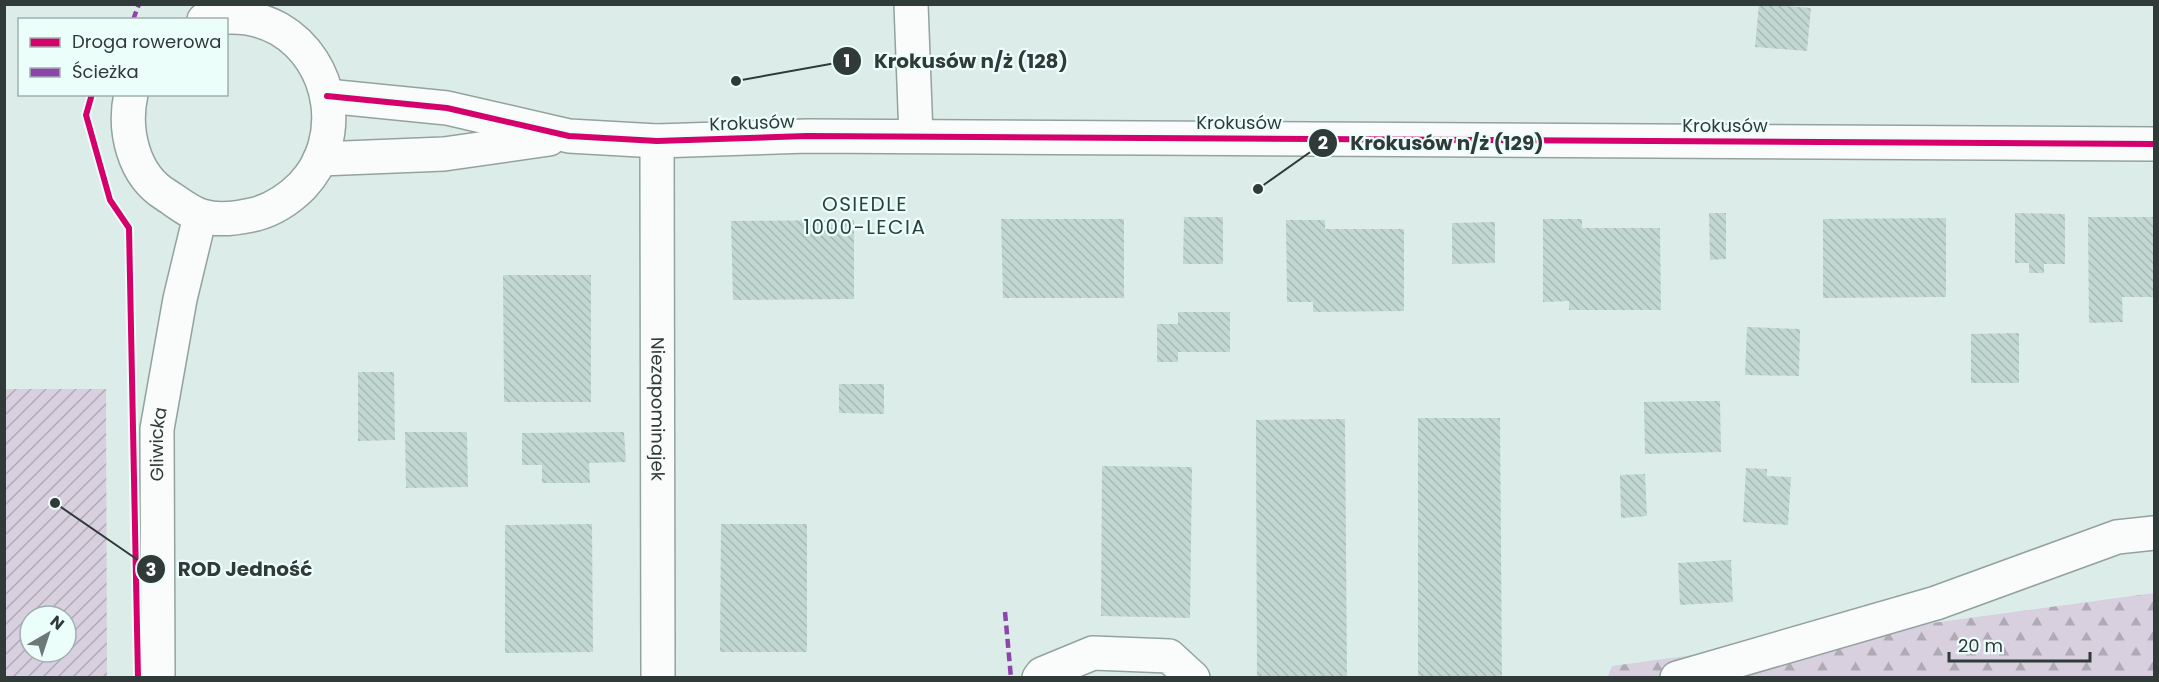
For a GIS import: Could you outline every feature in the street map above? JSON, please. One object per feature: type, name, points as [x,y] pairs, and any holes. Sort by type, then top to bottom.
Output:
[{"type":"street","points":[[911,4],[916,136]]},
{"type":"street","points":[[130,96],[127,111],[130,142],[141,169],[161,192],[201,216],[240,218],[268,211],[291,197],[311,176],[320,159],[330,124],[327,96],[318,70],[301,47],[279,29],[252,19],[224,16],[214,18]]},
{"type":"street","name":"Krokusów","points":[[327,96],[447,108],[569,136],[657,141],[807,136],[916,136],[2154,144]]},
{"type":"street","name":"Krokusów","points":[[320,159],[444,154],[569,136]]},
{"type":"street","name":"Niezapominajek","points":[[657,141],[658,678]]},
{"type":"street","name":"Gliwicka","points":[[158,678],[157,429],[180,299],[201,216]]},
{"type":"street","points":[[1677,678],[1936,603],[2117,537],[2154,533]]},
{"type":"street","points":[[1039,678],[1042,674],[1094,653],[1169,656],[1193,678]]},
{"type":"green space","points":[[5,389],[106,389],[107,677],[5,677]]},
{"type":"green space","points":[[2154,593],[2154,677],[1607,678],[1612,666]]},
{"type":"building","points":[[1759,4],[1811,8],[1807,51],[1755,47]]},
{"type":"building","points":[[1709,213],[1726,213],[1726,259],[1710,260]]},
{"type":"building","points":[[2015,213],[2065,214],[2065,264],[2044,264],[2044,273],[2029,273],[2029,263],[2015,263]]},
{"type":"building","points":[[1184,217],[1223,217],[1223,264],[1183,264]]},
{"type":"building","points":[[2088,217],[2154,217],[2154,297],[2122,297],[2123,322],[2089,323]]},
{"type":"building","points":[[1946,218],[1946,297],[1823,298],[1823,219]]},
{"type":"building","points":[[1001,219],[1124,219],[1124,298],[1003,298]]},
{"type":"building","points":[[1543,219],[1582,219],[1582,228],[1660,228],[1661,310],[1569,310],[1569,301],[1543,302]]},
{"type":"building","points":[[854,220],[854,299],[733,300],[731,221]]},
{"type":"building","points":[[1286,220],[1325,220],[1325,229],[1404,229],[1404,311],[1313,312],[1313,302],[1287,302]]},
{"type":"building","points":[[1495,222],[1495,263],[1452,264],[1452,223]]},
{"type":"building","points":[[503,275],[591,275],[591,402],[504,402]]},
{"type":"building","points":[[1178,312],[1230,312],[1230,352],[1178,352],[1178,362],[1157,362],[1157,324],[1178,324]]},
{"type":"building","points":[[1747,327],[1800,329],[1799,376],[1745,375]]},
{"type":"building","points":[[2019,333],[2019,383],[1971,383],[1971,334]]},
{"type":"building","points":[[358,372],[394,372],[395,440],[358,441]]},
{"type":"building","points":[[839,384],[884,384],[884,414],[839,413]]},
{"type":"building","points":[[1720,401],[1721,452],[1645,454],[1644,402]]},
{"type":"building","points":[[1418,418],[1500,418],[1502,678],[1418,678]]},
{"type":"building","points":[[1345,419],[1347,678],[1257,678],[1256,420]]},
{"type":"building","points":[[405,432],[467,432],[468,487],[406,488]]},
{"type":"building","points":[[624,432],[626,462],[589,463],[590,483],[542,483],[542,465],[522,465],[522,433]]},
{"type":"building","points":[[1102,466],[1192,467],[1190,618],[1101,616]]},
{"type":"building","points":[[1746,468],[1767,469],[1767,476],[1791,477],[1788,525],[1743,522]]},
{"type":"building","points":[[1645,474],[1647,516],[1621,518],[1620,475]]},
{"type":"building","points":[[592,524],[593,652],[505,653],[505,525]]},
{"type":"building","points":[[721,524],[807,524],[807,652],[720,652]]},
{"type":"building","points":[[1731,560],[1733,602],[1680,605],[1678,563]]},
{"type":"marked path","points":[[134,18],[139,4]]},
{"type":"marked path","points":[[1005,612],[1011,678]]},
{"type":"cycle path","points":[[91,96],[86,115],[110,200],[129,228],[138,678]]},
{"type":"cycle path","points":[[327,96],[447,108],[569,136],[657,141],[807,136],[2154,144]]},
{"type":"place","name":"Krokusów n/ż (128)","points":[[736,81]]},
{"type":"place","name":"Krokusów n/ż (129)","points":[[1258,189]]},
{"type":"place","name":"ROD Jedność","points":[[55,503]]},
{"type":"district","name":"OSIEDLE 1000-LECIA","points":[[865,216]]}]
